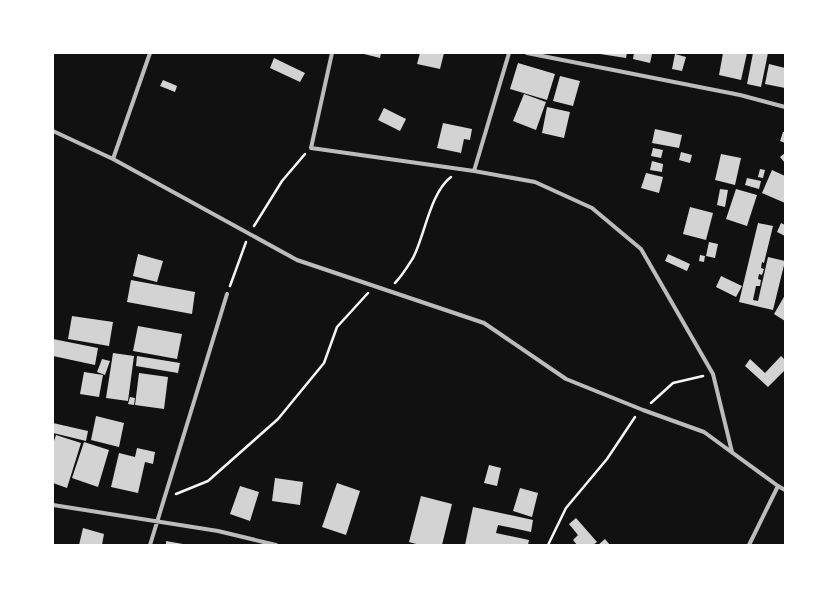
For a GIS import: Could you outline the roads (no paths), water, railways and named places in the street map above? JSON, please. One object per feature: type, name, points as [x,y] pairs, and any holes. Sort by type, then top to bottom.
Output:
[{"type":"street","points":[[113,159],[150,53]]},
{"type":"street","points":[[332,53],[311,148],[461,169],[536,182],[592,208],[641,249],[713,374],[732,453]]},
{"type":"street","points":[[474,171],[510,53]]},
{"type":"street","points":[[527,53],[740,96],[785,108]]},
{"type":"street","points":[[53,131],[113,159],[297,260],[484,323],[566,379],[643,410],[704,432],[785,490]]},
{"type":"street","points":[[150,545],[227,294]]},
{"type":"street","points":[[749,545],[778,486]]},
{"type":"street","points":[[53,506],[218,531],[276,545]]}]
